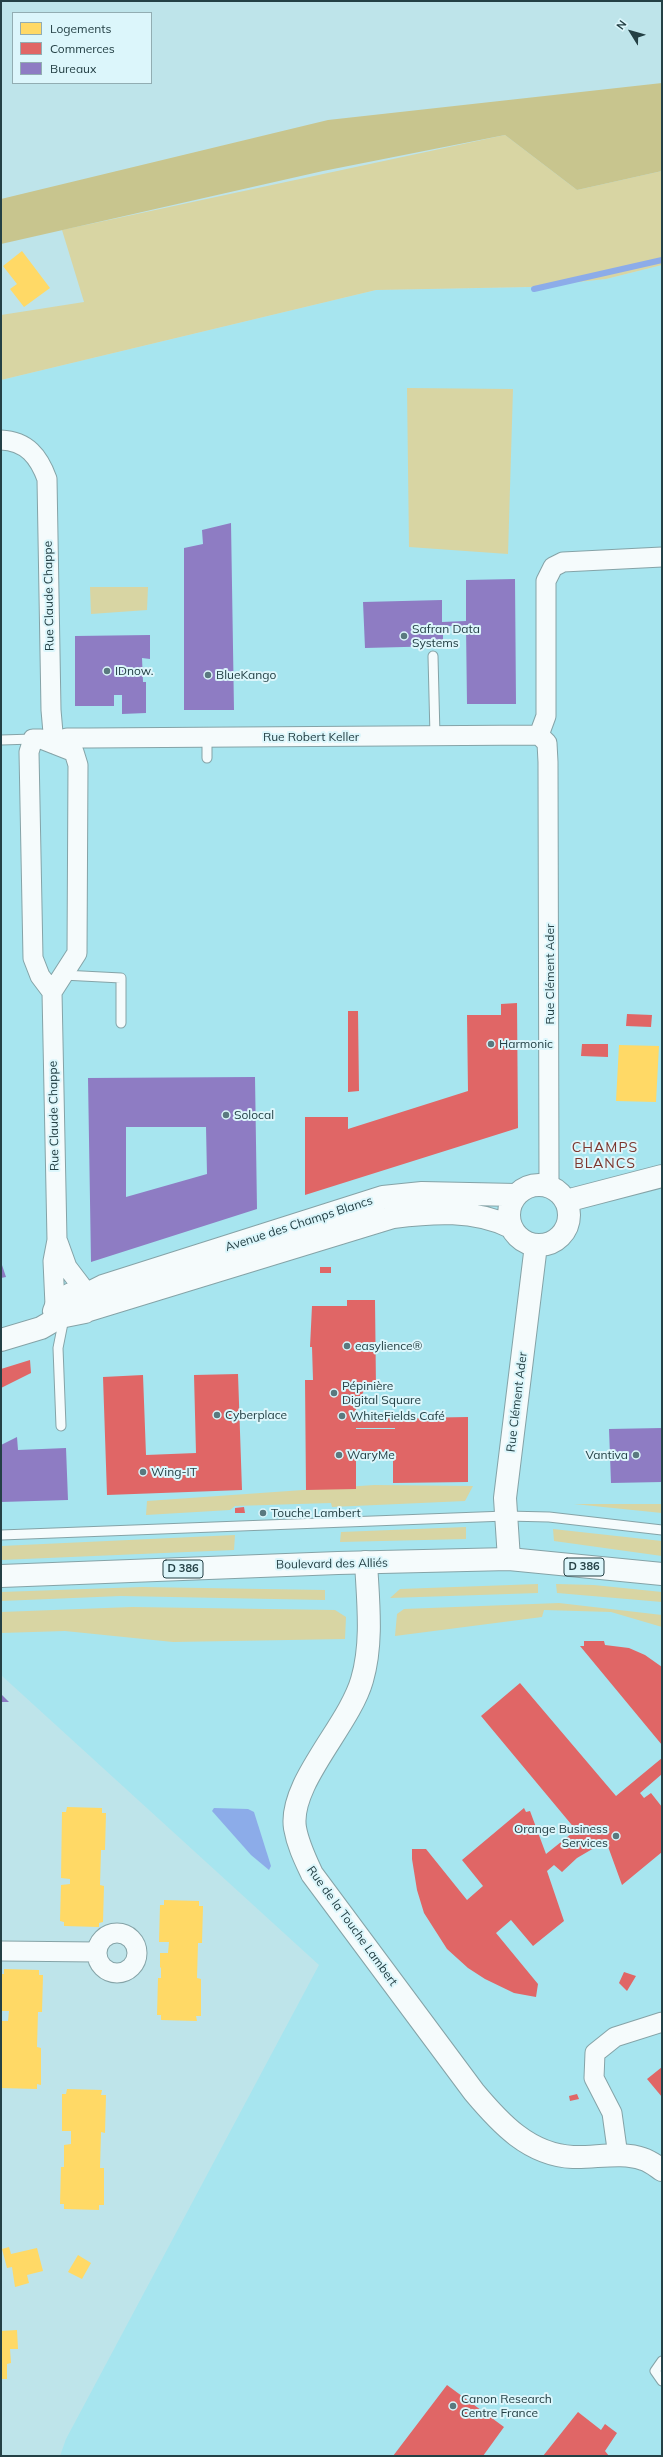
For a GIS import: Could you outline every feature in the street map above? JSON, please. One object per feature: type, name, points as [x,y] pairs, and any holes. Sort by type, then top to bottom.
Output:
[{"type":"street","name":"Rue Claude Chappe","points":[[1,440],[19,444],[33,452],[47,479],[51,710],[54,744]]},
{"type":"street","points":[[540,735],[546,716],[546,581],[553,567],[563,562],[662,557]]},
{"type":"street","name":"Rue Robert Keller","points":[[54,744],[67,738],[540,735]]},
{"type":"street","name":"Rue Clément Ader","points":[[540,735],[547,743],[548,762],[549,1186]]},
{"type":"street","points":[[34,739],[41,739],[54,744],[74,752],[78,765],[77,953],[52,992],[40,976],[34,958],[29,752],[34,739]]},
{"type":"street","name":"Rue Claude Chappe","points":[[52,992],[57,1240],[53,1261],[60,1313]]},
{"type":"street","points":[[566,1201],[662,1176]]},
{"type":"street","points":[[531,1186],[549,1186],[559,1192],[566,1201],[569,1219],[565,1231],[549,1244],[536,1246],[524,1242],[511,1227],[509,1213],[516,1195],[531,1186]]},
{"type":"street","name":"Avenue des Champs Blancs","points":[[88,1298],[103,1286],[383,1197],[422,1193],[516,1195]]},
{"type":"street","name":"Avenue des Champs Blancs","points":[[88,1298],[393,1217],[428,1212],[481,1216],[511,1227]]},
{"type":"street","name":"Rue Claude Chappe","points":[[57,1240],[67,1267],[88,1298]]},
{"type":"street","name":"Rue Clément Ader","points":[[508,1559],[506,1516],[507,1483],[536,1246]]},
{"type":"street","points":[[1,1340],[41,1328],[60,1313],[88,1298]]},
{"type":"street","name":"Boulevard des Alliés","points":[[1,1576],[366,1562],[508,1559],[662,1574]]},
{"type":"street","name":"Rue de la Touche Lambert","points":[[366,1562],[368,1648],[362,1681],[342,1724],[299,1794],[295,1827],[300,1849],[312,1874],[474,2092],[499,2122],[534,2147],[572,2157],[618,2156],[643,2159],[662,2170]]},
{"type":"street","points":[[1,1951],[96,1952]]},
{"type":"street","points":[[618,2156],[612,2113],[594,2078],[595,2053],[615,2037],[662,2022]]},
{"type":"lane","points":[[433,656],[435,736]]},
{"type":"lane","points":[[207,737],[207,758]]},
{"type":"lane","points":[[1,740],[34,739]]},
{"type":"lane","points":[[63,975],[121,978],[121,1023]]},
{"type":"lane","points":[[60,1313],[58,1348],[61,1426]]},
{"type":"lane","points":[[1,1534],[506,1516],[549,1517],[662,1530]]},
{"type":"lane","points":[[662,2361],[655,2371],[662,2381]]},
{"type":"shaded area","points":[[662,83],[662,171],[577,190],[505,135],[323,171],[1,244],[1,199],[328,120]]},
{"type":"shaded area","points":[[505,135],[577,190],[662,171],[662,265],[606,279],[530,287],[376,290],[1,380],[1,315],[84,302],[62,230]]},
{"type":"shaded area","points":[[662,265],[662,2456],[60,2456],[66,2439],[319,1965],[1,1675],[1,380],[376,290],[530,287],[606,279]]},
{"type":"shaded area","points":[[407,388],[513,389],[508,554],[409,547]]},
{"type":"shaded area","points":[[90,587],[148,587],[147,610],[91,614]]},
{"type":"shaded area","points":[[374,1485],[473,1486],[465,1501],[332,1507],[331,1503],[235,1506],[230,1510],[146,1515],[147,1501]]},
{"type":"shaded area","points":[[574,1504],[662,1504],[662,1513]]},
{"type":"shaded area","points":[[466,1527],[466,1539],[340,1542],[341,1532]]},
{"type":"shaded area","points":[[553,1529],[662,1541],[662,1556],[554,1541]]},
{"type":"shaded area","points":[[235,1535],[234,1550],[1,1560],[1,1546]]},
{"type":"shaded area","points":[[538,1584],[538,1593],[390,1598],[400,1589]]},
{"type":"shaded area","points":[[556,1584],[594,1585],[662,1592],[662,1602],[557,1593]]},
{"type":"shaded area","points":[[142,1587],[325,1590],[325,1600],[121,1596],[1,1601],[1,1592]]},
{"type":"shaded area","points":[[559,1603],[662,1615],[662,1627],[611,1612],[544,1610],[542,1617],[395,1636],[397,1614],[404,1609]]},
{"type":"shaded area","points":[[132,1607],[335,1610],[346,1617],[345,1639],[173,1642],[65,1631],[1,1633],[1,1612]]},
{"type":"water","points":[[214,1808],[248,1809],[254,1812],[271,1866],[269,1870],[251,1855],[212,1811]]},
{"type":"building: Logements","points":[[22,251],[50,288],[24,307],[10,289],[17,284],[3,266]]},
{"type":"building: Logements","points":[[619,1045],[659,1046],[656,1102],[616,1101]]},
{"type":"building: Logements","points":[[67,1807],[102,1808],[102,1813],[106,1813],[105,1850],[101,1850],[100,1885],[104,1886],[103,1922],[99,1923],[99,1927],[64,1926],[64,1922],[60,1921],[61,1885],[70,1884],[70,1879],[61,1878],[62,1812],[66,1812]]},
{"type":"building: Logements","points":[[164,1900],[199,1901],[199,1906],[203,1906],[202,1943],[198,1943],[197,1978],[201,1979],[201,2016],[196,2016],[197,2021],[161,2020],[161,2015],[157,2015],[158,1978],[161,1978],[160,1953],[168,1953],[169,1942],[159,1942],[160,1905],[164,1905]]},
{"type":"building: Logements","points":[[4,1969],[39,1970],[39,1975],[43,1975],[42,2012],[38,2012],[37,2047],[41,2048],[41,2085],[37,2084],[37,2089],[1,2088],[1,2021],[8,2021],[9,2011],[1,2011],[1,1974],[4,1974]]},
{"type":"building: Logements","points":[[67,2089],[102,2090],[101,2095],[106,2095],[105,2133],[101,2132],[100,2168],[104,2168],[104,2205],[99,2205],[99,2210],[64,2209],[64,2204],[60,2204],[61,2167],[64,2167],[64,2145],[71,2144],[71,2131],[62,2131],[62,2094],[66,2094]]},
{"type":"building: Logements","points":[[9,2247],[11,2254],[37,2248],[43,2271],[27,2275],[29,2283],[15,2287],[12,2267],[7,2268],[2,2249]]},
{"type":"building: Logements","points":[[78,2255],[91,2263],[82,2279],[68,2272]]},
{"type":"building: Logements","points":[[17,2330],[18,2349],[10,2349],[11,2363],[7,2364],[7,2379],[1,2379],[1,2331]]},
{"type":"building: Commerces","points":[[517,1003],[518,1128],[305,1195],[305,1117],[348,1117],[348,1129],[468,1091],[467,1015],[501,1015],[501,1004]]},
{"type":"building: Commerces","points":[[348,1011],[358,1011],[359,1091],[348,1092]]},
{"type":"building: Commerces","points":[[627,1014],[652,1015],[651,1027],[626,1026]]},
{"type":"building: Commerces","points":[[582,1044],[608,1044],[608,1057],[581,1056]]},
{"type":"building: Commerces","points":[[320,1267],[331,1267],[331,1273],[320,1273]]},
{"type":"building: Commerces","name":"Pépinière Digital Square","points":[[347,1300],[375,1300],[376,1388],[366,1388],[356,1406],[356,1419],[468,1417],[468,1482],[393,1483],[393,1452],[356,1452],[356,1489],[306,1490],[305,1380],[313,1380],[312,1347],[310,1347],[312,1306],[347,1306]],"holes":[[[356,1428],[395,1429],[356,1429]]]},
{"type":"building: Commerces","points":[[30,1360],[31,1373],[1,1388],[1,1369]]},
{"type":"building: Commerces","name":"Cyberplace","points":[[238,1374],[242,1490],[107,1495],[103,1377],[143,1375],[146,1455],[196,1453],[194,1375]]},
{"type":"building: Commerces","points":[[244,1507],[245,1513],[235,1513],[235,1508]]},
{"type":"building: Commerces","points":[[584,1641],[604,1641],[605,1645],[629,1648],[645,1655],[662,1667],[662,1745],[580,1646],[584,1646]]},
{"type":"building: Commerces","name":"Orange Business Services","points":[[520,1683],[616,1796],[662,1758],[662,1774],[640,1793],[644,1798],[651,1793],[662,1807],[662,1852],[622,1885],[606,1841],[577,1858],[562,1872],[554,1865],[547,1871],[564,1921],[533,1946],[511,1920],[496,1933],[538,1984],[536,1997],[514,1993],[485,1979],[468,1968],[447,1949],[424,1913],[417,1890],[412,1859],[412,1849],[426,1849],[467,1900],[483,1886],[462,1860],[524,1808],[526,1812],[530,1811],[546,1854],[576,1830],[481,1716]]},
{"type":"building: Commerces","points":[[624,1972],[636,1976],[627,1991],[619,1983]]},
{"type":"building: Commerces","points":[[662,2067],[662,2097],[647,2079]]},
{"type":"building: Commerces","points":[[577,2094],[579,2099],[570,2101],[569,2096]]},
{"type":"building: Commerces","name":"Canon Research Centre France","points":[[447,2385],[504,2427],[483,2456],[393,2456]]},
{"type":"building: Commerces","name":"Canon Research Centre France","points":[[578,2412],[601,2430],[605,2424],[617,2433],[605,2451],[609,2456],[543,2456]]},
{"type":"building: Bureaux","points":[[231,523],[234,710],[184,710],[184,548],[203,544],[202,530]]},
{"type":"building: Bureaux","name":"Safran Data Systems","points":[[515,579],[516,704],[467,704],[466,626],[443,626],[443,646],[365,648],[363,602],[442,600],[442,622],[466,621],[466,580]]},
{"type":"building: Bureaux","points":[[150,635],[150,659],[142,658],[143,682],[146,682],[146,713],[122,714],[122,695],[114,695],[114,706],[75,706],[75,636]]},
{"type":"building: Bureaux","points":[[255,1077],[257,1209],[91,1262],[88,1078]],"holes":[[[126,1127],[206,1127],[207,1174],[126,1197]]]},
{"type":"building: Bureaux","points":[[1,1262],[6,1277],[1,1278]]},
{"type":"building: Bureaux","name":"Vantiva","points":[[662,1428],[662,1482],[611,1483],[609,1429]]},
{"type":"building: Bureaux","points":[[17,1437],[18,1450],[66,1448],[68,1500],[1,1502],[1,1445]]},
{"type":"building: Bureaux","points":[[1,1694],[9,1702],[1,1702]]},
{"type":"waterway","points":[[534,289],[662,260]]},
{"type":"place","name":"Safran Data Systems","points":[[404,636]]},
{"type":"place","name":"IDnow.","points":[[107,671]]},
{"type":"place","name":"BlueKango","points":[[208,675]]},
{"type":"place","name":"Harmonic","points":[[491,1044]]},
{"type":"place","name":"Solocal","points":[[226,1115]]},
{"type":"place","name":"easylience®","points":[[347,1346]]},
{"type":"place","name":"Pépinière Digital Square","points":[[334,1393]]},
{"type":"place","name":"Cyberplace","points":[[217,1415]]},
{"type":"place","name":"WhiteFields Café","points":[[342,1416]]},
{"type":"place","name":"WaryMe","points":[[339,1455]]},
{"type":"place","name":"Vantiva","points":[[636,1455]]},
{"type":"place","name":"Wing-IT","points":[[143,1472]]},
{"type":"place","name":"Touche Lambert","points":[[263,1513]]},
{"type":"place","name":"Orange Business Services","points":[[616,1836]]},
{"type":"place","name":"Canon Research Centre France","points":[[453,2406]]},
{"type":"district","name":"CHAMPS BLANCS","points":[[605,1156]]}]
